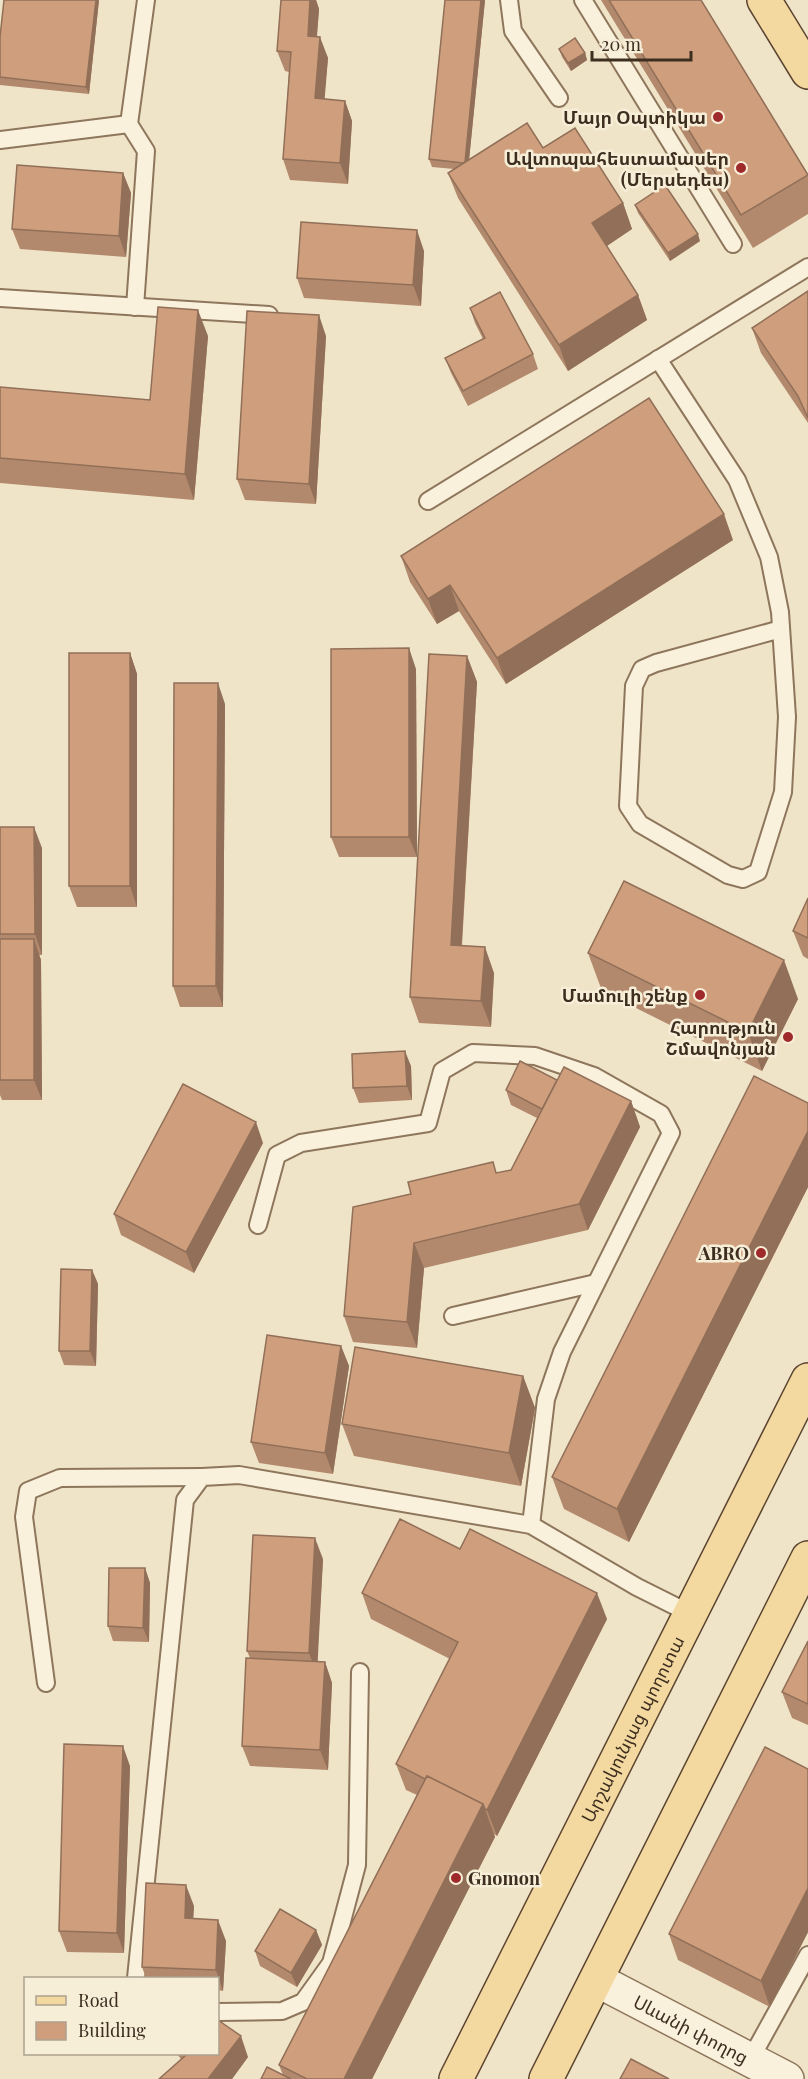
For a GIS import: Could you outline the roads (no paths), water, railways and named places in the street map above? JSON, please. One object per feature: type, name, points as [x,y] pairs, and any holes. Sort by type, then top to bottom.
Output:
[{"type":"main road","points":[[764,0],[808,72]]},
{"type":"main road","name":"Արշակունյաց պողոտա","points":[[456,2079],[808,1380]]},
{"type":"main road","points":[[546,2079],[808,1558]]},
{"type":"street","name":"Սևանի փողոց","points":[[597,1980],[787,2079]]},
{"type":"lane","points":[[135,307],[146,150],[129,124],[146,0]]},
{"type":"lane","points":[[510,0],[513,31],[560,98]]},
{"type":"lane","points":[[583,0],[733,244]]},
{"type":"lane","points":[[0,140],[129,124]]},
{"type":"lane","points":[[428,501],[808,267]]},
{"type":"lane","points":[[0,298],[287,316]]},
{"type":"lane","points":[[658,359],[737,480],[769,557],[780,612],[787,717],[783,792],[758,872],[743,879],[728,875],[640,824],[628,806],[634,686],[642,669],[656,663],[781,629]]},
{"type":"lane","points":[[258,1225],[277,1155],[301,1143],[428,1123],[442,1071],[473,1053],[536,1056],[594,1076],[661,1114],[671,1133],[540,1398],[531,1525]]},
{"type":"lane","points":[[453,1316],[596,1283]]},
{"type":"lane","points":[[46,1683],[24,1517],[28,1491],[60,1478],[239,1475],[531,1525],[637,1587],[689,1613]]},
{"type":"lane","points":[[136,1977],[186,1500],[201,1477]]},
{"type":"lane","points":[[219,2012],[282,2011],[303,2002],[331,1963],[357,1865],[360,1672]]},
{"type":"lane","points":[[750,2060],[808,1955]]},
{"type":"place","name":"Մայր Օպտիկա","points":[[718,117]]},
{"type":"place","name":"Ավտոպահեստամասեր (Մերսեդես)","points":[[741,168]]},
{"type":"place","name":"Մամուլի շենք","points":[[700,995]]},
{"type":"place","name":"Հարություն Շմավոնյան","points":[[788,1037]]},
{"type":"place","name":"ABRO","points":[[761,1253]]},
{"type":"place","name":"Gnomon","points":[[456,1878]]}]
